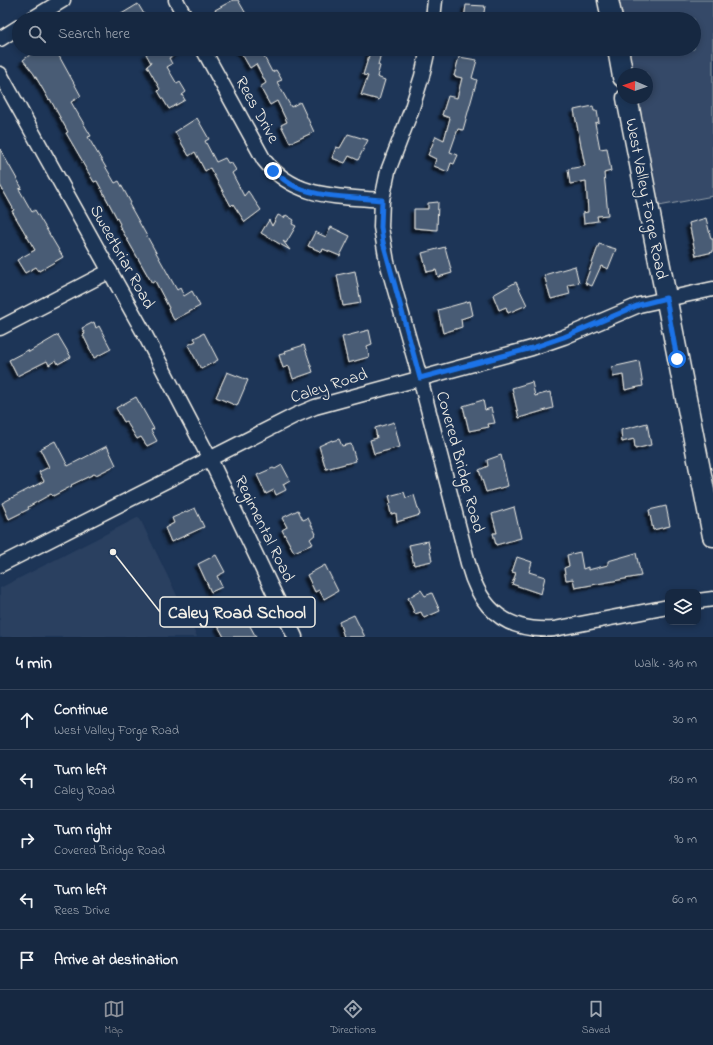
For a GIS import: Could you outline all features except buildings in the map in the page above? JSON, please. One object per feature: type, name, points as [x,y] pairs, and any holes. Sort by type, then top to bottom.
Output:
[{"type":"main road","points":[[608,0],[611,12]]},
{"type":"main road","points":[[619,56],[621,68]]},
{"type":"main road","name":"West Valley Forge Road","points":[[628,104],[713,536]]},
{"type":"street","points":[[43,12],[63,0]]},
{"type":"street","points":[[176,0],[182,12]]},
{"type":"street","points":[[434,12],[435,0]]},
{"type":"street","points":[[0,39],[12,31]]},
{"type":"street","name":"Rees Drive","points":[[207,56],[264,160],[273,171],[284,180],[297,187],[312,192],[382,200]]},
{"type":"street","name":"Covered Bridge Road","points":[[426,56],[411,111],[388,171],[382,200],[381,227],[383,242],[473,580],[478,593],[487,605],[498,615],[511,623],[540,630],[554,629],[665,608]]},
{"type":"street","name":"Sweetbriar Road","points":[[0,74],[143,331],[210,458]]},
{"type":"street","points":[[0,328],[110,272]]},
{"type":"street","name":"Caley Road","points":[[0,565],[210,458],[315,407],[538,347],[639,305],[713,289]]},
{"type":"street","name":"Regimental Road","points":[[210,458],[295,637]]},
{"type":"street","points":[[701,600],[713,598]]},
{"type":"shaded area","points":[[608,0],[713,0],[713,196],[648,208],[628,104],[653,104],[653,68],[622,68],[619,56],[701,56],[701,12],[611,12]]},
{"type":"shaded area","points":[[139,517],[197,637],[0,637],[0,588]]},
{"type":"place","name":"Caley Road School","points":[[113,552]]},
{"type":"route","points":[[273,171],[284,180],[297,187],[312,192],[382,200],[381,227],[387,262],[420,378],[549,343],[639,305],[666,298],[677,359]]}]
